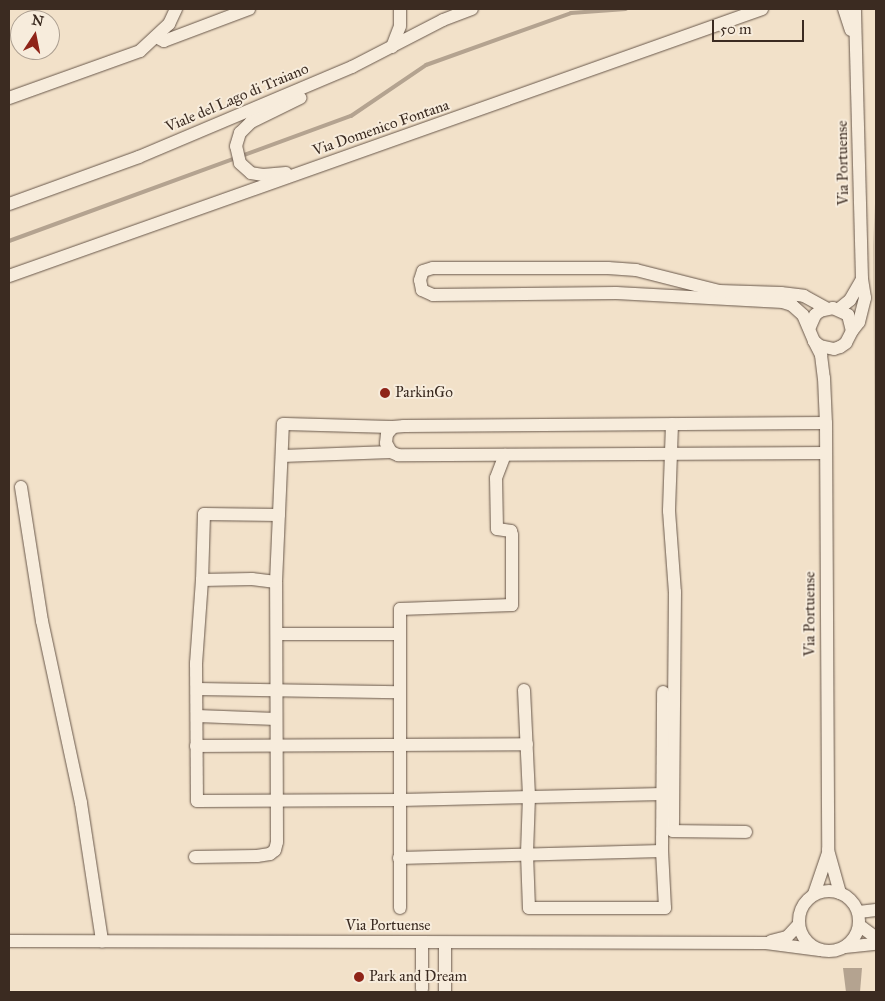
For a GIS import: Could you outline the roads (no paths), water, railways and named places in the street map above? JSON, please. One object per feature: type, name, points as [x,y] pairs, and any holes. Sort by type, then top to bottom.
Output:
[{"type":"street","points":[[9,98],[140,51],[169,24],[176,9]]},
{"type":"street","points":[[156,37],[164,41],[249,9]]},
{"type":"street","points":[[392,47],[400,26],[400,9]]},
{"type":"street","name":"Viale del Lago di Traiano","points":[[9,204],[140,157],[352,67],[443,20],[472,9]]},
{"type":"street","name":"Via Domenico Fontana","points":[[9,276],[762,9]]},
{"type":"street","name":"Via Portuense","points":[[844,9],[856,46]]},
{"type":"street","name":"Via Portuense","points":[[852,331],[863,312],[864,298],[855,9]]},
{"type":"street","points":[[337,160],[277,175],[251,173],[240,163],[236,146],[240,133],[251,122],[307,94],[352,67]]},
{"type":"street","points":[[434,268],[608,268],[636,270],[719,291],[781,293],[804,296],[832,309],[848,315],[852,331],[846,343],[834,349],[820,346],[814,341],[810,327],[803,315],[792,305],[782,302],[616,293],[433,295],[422,290],[420,280],[423,271],[434,268]]},
{"type":"street","points":[[810,327],[815,315],[850,300],[862,279]]},
{"type":"street","name":"Via Portuense","points":[[814,341],[821,355],[826,423],[828,850],[840,893]]},
{"type":"street","name":"Via Portuense","points":[[824,378],[834,349]]},
{"type":"street","points":[[195,857],[256,856],[275,850],[277,842],[276,801],[279,773],[276,719],[278,634],[276,582],[284,424],[393,427],[826,423]]},
{"type":"street","points":[[672,424],[670,511],[675,592],[673,831],[746,832]]},
{"type":"street","points":[[393,427],[387,434],[386,443],[391,452],[398,456],[826,453]]},
{"type":"street","points":[[282,456],[391,452]]},
{"type":"street","points":[[400,908],[400,609],[512,605],[512,534],[511,531],[496,529],[496,478],[505,455]]},
{"type":"street","points":[[21,487],[42,621],[81,803],[102,941]]},
{"type":"street","points":[[279,515],[204,514],[202,580],[196,663],[197,801],[400,800],[663,794]]},
{"type":"street","points":[[202,580],[252,579],[276,582]]},
{"type":"street","points":[[278,634],[399,634]]},
{"type":"street","points":[[197,689],[399,692]]},
{"type":"street","points":[[524,690],[529,796],[527,854],[529,908],[666,908],[662,851],[663,692]]},
{"type":"street","points":[[197,716],[276,719]]},
{"type":"street","points":[[196,746],[527,744]]},
{"type":"street","name":"Via Portuense","points":[[814,894],[828,850]]},
{"type":"street","points":[[399,858],[662,851]]},
{"type":"street","points":[[876,938],[859,918],[853,902],[840,893],[823,891],[814,894],[802,907],[798,925],[806,941],[820,950],[833,951],[845,947],[876,944]]},
{"type":"street","points":[[845,947],[852,941],[859,918],[876,910]]},
{"type":"street","name":"Via Portuense","points":[[766,943],[787,937],[798,925]]},
{"type":"street","name":"Via Portuense","points":[[9,941],[766,943],[820,950]]},
{"type":"street","points":[[422,942],[422,989]]},
{"type":"street","points":[[445,942],[445,992]]},
{"type":"waterway","points":[[9,241],[351,116],[426,65],[571,13],[626,9]]},
{"type":"place","name":"ParkinGo","points":[[385,393]]},
{"type":"place","name":"Park and Dream","points":[[359,977]]}]
